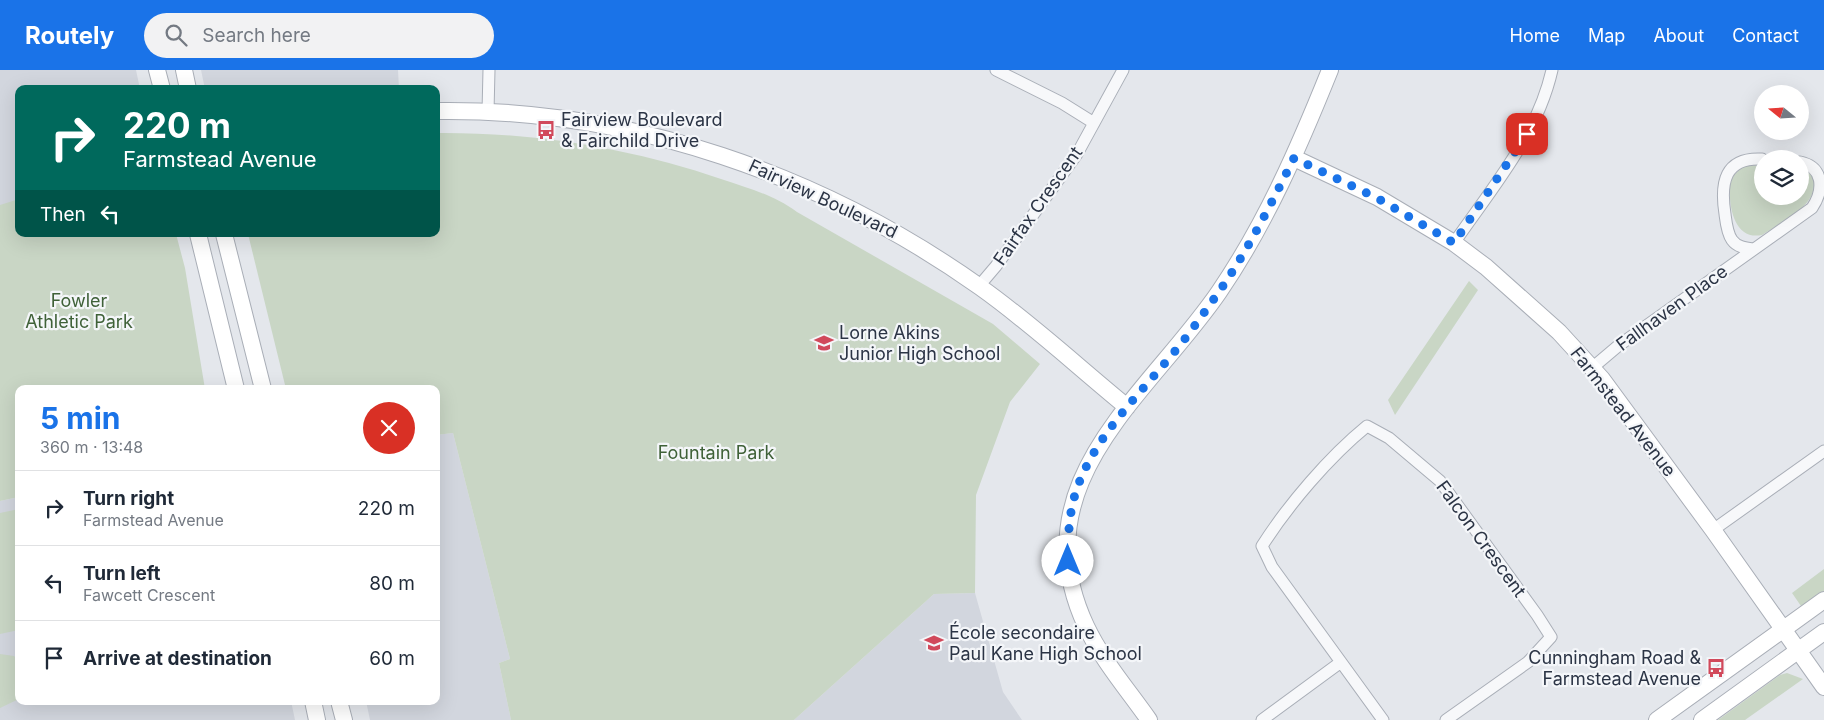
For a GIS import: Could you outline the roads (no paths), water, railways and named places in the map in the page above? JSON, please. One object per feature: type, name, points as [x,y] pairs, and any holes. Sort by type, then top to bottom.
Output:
[{"type":"street","points":[[157,70],[161,85]]},
{"type":"street","points":[[184,70],[187,85]]},
{"type":"street","points":[[488,112],[489,70]]},
{"type":"street","points":[[996,70],[1094,123]]},
{"type":"street","name":"Fairfax Crescent","points":[[979,286],[996,266],[1072,162],[1123,70]]},
{"type":"street","points":[[1149,720],[1087,628],[1075,597],[1068,561],[1069,522],[1078,484],[1095,450],[1126,407],[1171,356],[1219,292],[1260,227],[1294,158],[1330,70]]},
{"type":"street","points":[[1454,243],[1522,146],[1543,98],[1552,70]]},
{"type":"street","name":"Fairview Boulevard","points":[[440,111],[488,112],[564,119],[612,127],[693,146],[782,177],[860,212],[909,240],[979,286],[1126,407]]},
{"type":"street","name":"Farmstead Avenue","points":[[1294,158],[1377,198],[1454,243],[1523,299],[1592,368],[1713,530],[1824,687]]},
{"type":"street","name":"Fallhaven Place","points":[[1753,249],[1742,247],[1733,241],[1722,198],[1727,175],[1732,167],[1740,161],[1754,158]]},
{"type":"street","name":"Fallhaven Place","points":[[1592,368],[1618,346],[1812,208],[1820,200],[1822,180],[1819,172],[1809,165]]},
{"type":"street","points":[[199,237],[235,385]]},
{"type":"street","points":[[225,237],[261,385]]},
{"type":"street","name":"Falcon Crescent","points":[[1383,720],[1272,566],[1262,546],[1274,527],[1345,444],[1367,426],[1390,438],[1440,481],[1537,615],[1550,638],[1528,662],[1446,720]]},
{"type":"street","points":[[1713,530],[1824,450]]},
{"type":"street","points":[[1657,720],[1824,600]]},
{"type":"street","points":[[1702,720],[1824,632]]},
{"type":"street","points":[[1262,720],[1341,662]]},
{"type":"street","points":[[314,705],[317,720]]},
{"type":"street","points":[[340,705],[344,720]]},
{"type":"place","name":"Fairview Boulevard & Fairchild Drive","points":[[546,130]]},
{"type":"place","name":"Lorne Akins Junior High School","points":[[824,343]]},
{"type":"place","name":"École secondaire Paul Kane High School","points":[[934,643]]},
{"type":"place","name":"Cunningham Road & Farmstead Avenue","points":[[1716,668]]},
{"type":"park label","name":"Fowler Athletic Park","points":[[79,311]]},
{"type":"park label","name":"Fountain Park","points":[[716,453]]}]
